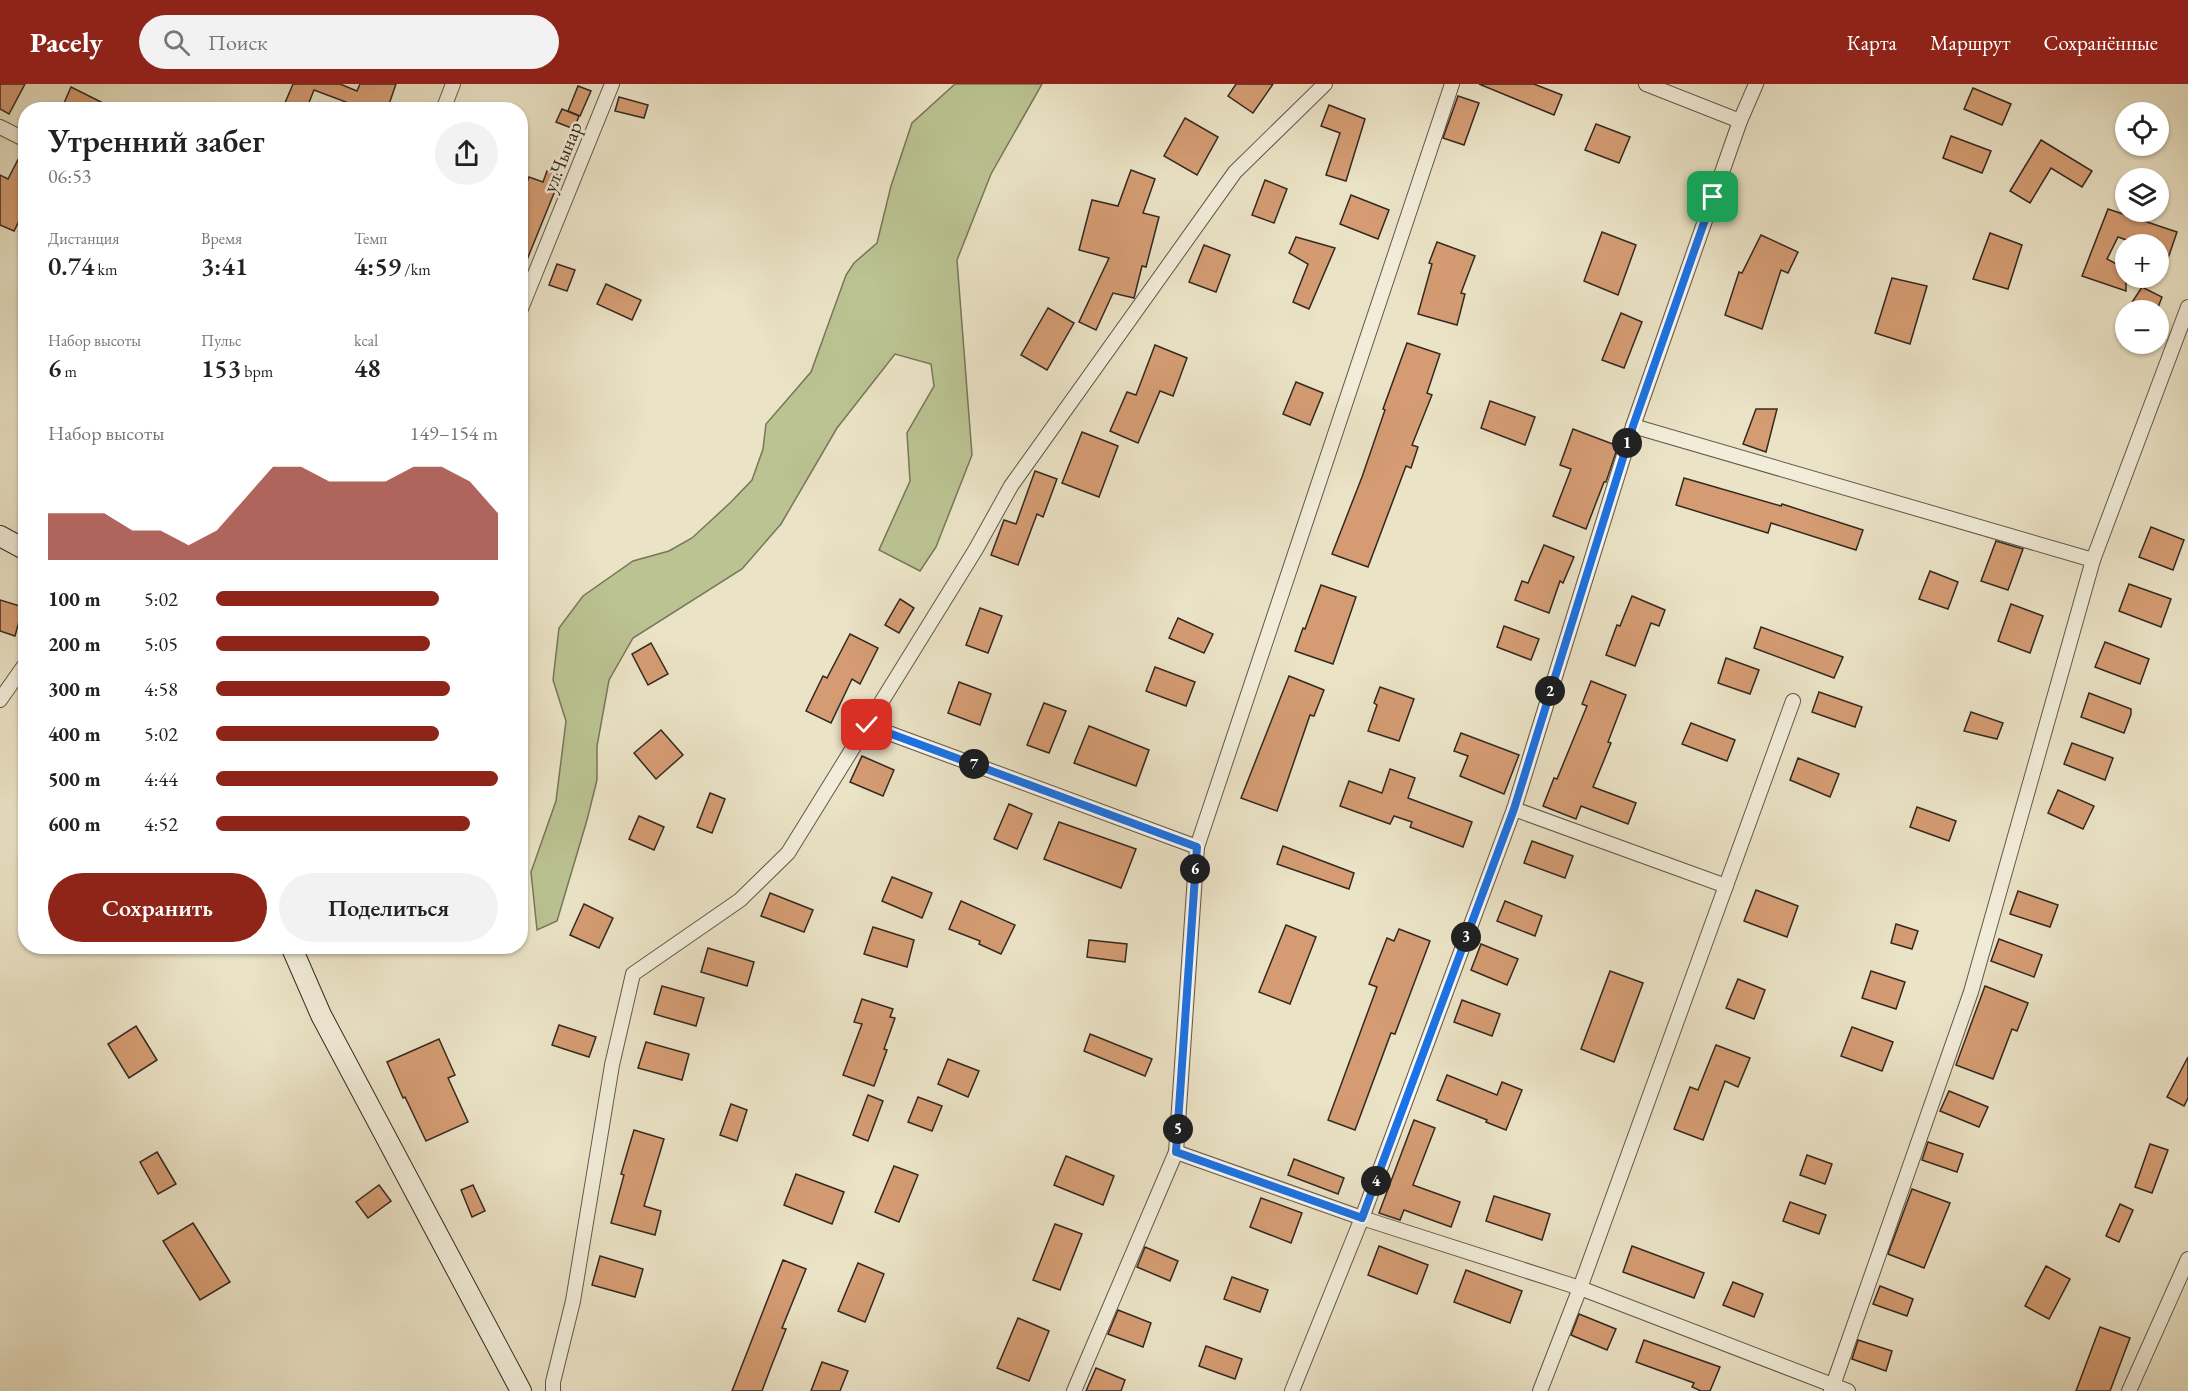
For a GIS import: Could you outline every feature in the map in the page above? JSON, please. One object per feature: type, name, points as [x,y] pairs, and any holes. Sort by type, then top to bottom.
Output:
[{"type":"street","points":[[446,102],[453,84]]},
{"type":"street","name":"ул.Чынар","points":[[528,291],[612,84]]},
{"type":"street","points":[[553,1391],[553,1382],[573,1301],[612,1065],[633,974],[740,900],[788,853],[976,549],[1011,486],[1236,172],[1325,84]]},
{"type":"street","points":[[1074,1391],[1176,1152],[1197,847],[1452,84]]},
{"type":"street","points":[[1646,84],[1740,121]]},
{"type":"street","points":[[1292,1391],[1362,1218],[1514,809],[1633,426],[1740,121],[1756,84]]},
{"type":"street","points":[[0,127],[18,136]]},
{"type":"street","points":[[1832,1388],[1971,992],[2093,560],[2188,307]]},
{"type":"street","points":[[1633,426],[2093,560]]},
{"type":"street","points":[[0,536],[18,546]]},
{"type":"street","points":[[0,700],[18,674]]},
{"type":"street","points":[[1540,1391],[1580,1288],[1793,701]]},
{"type":"street","points":[[867,725],[1197,847]]},
{"type":"street","points":[[1514,809],[1726,886]]},
{"type":"street","points":[[294,954],[321,1015],[521,1391]]},
{"type":"street","points":[[1176,1152],[1362,1218],[1580,1288],[1832,1388],[1848,1391]]},
{"type":"street","points":[[2129,1391],[2188,1259]]},
{"type":"green space","points":[[955,84],[1042,84],[991,174],[957,260],[972,455],[936,547],[920,571],[879,550],[910,481],[907,433],[934,386],[931,364],[895,354],[837,428],[781,524],[742,569],[633,638],[609,680],[597,746],[597,780],[557,921],[537,930],[531,872],[556,801],[566,721],[553,680],[559,628],[583,596],[633,561],[669,551],[692,538],[752,480],[763,449],[766,424],[811,372],[846,275],[854,263],[877,243],[891,186],[912,123]]},
{"type":"building","points":[[0,84],[25,84],[9,114],[0,109]]},
{"type":"building","points":[[293,84],[340,84],[357,91],[360,84],[396,84],[390,102],[346,102],[314,90],[309,102],[285,102]]},
{"type":"building","points":[[1236,84],[1273,84],[1253,113],[1228,96]]},
{"type":"building","points":[[1479,84],[1534,84],[1562,95],[1554,115]]},
{"type":"building","points":[[578,86],[591,91],[580,116],[568,111]]},
{"type":"building","points":[[71,87],[101,102],[64,102]]},
{"type":"building","points":[[1973,88],[2011,104],[2002,125],[1964,109]]},
{"type":"building","points":[[1458,96],[1479,103],[1464,145],[1443,138]]},
{"type":"building","points":[[619,97],[648,105],[644,118],[615,111]]},
{"type":"building","points":[[1329,105],[1365,119],[1346,181],[1326,175],[1340,133],[1321,126]]},
{"type":"building","points":[[562,109],[579,116],[574,129],[556,122]]},
{"type":"building","points":[[1185,118],[1218,137],[1197,175],[1164,156]]},
{"type":"building","points":[[1596,124],[1630,137],[1619,163],[1585,150]]},
{"type":"building","points":[[1951,136],[1991,151],[1982,173],[1943,158]]},
{"type":"building","points":[[2041,140],[2092,171],[2082,187],[2051,168],[2030,203],[2010,191]]},
{"type":"building","points":[[18,160],[18,223],[14,231],[0,225],[0,175],[8,179]]},
{"type":"building","points":[[1131,170],[1155,179],[1143,213],[1159,217],[1146,267],[1142,266],[1134,298],[1113,293],[1096,330],[1079,322],[1109,258],[1079,250],[1092,200],[1118,206]]},
{"type":"building","points":[[547,171],[561,176],[528,257],[528,180],[529,177],[543,182]]},
{"type":"building","points":[[1265,180],[1287,189],[1274,223],[1252,215]]},
{"type":"building","points":[[1351,195],[1389,210],[1378,239],[1340,224]]},
{"type":"building","points":[[2108,209],[2115,211],[2115,222],[2147,222],[2177,232],[2169,256],[2169,234],[2115,234],[2115,243],[2107,259],[2115,263],[2115,287],[2082,276]]},
{"type":"building","points":[[1602,232],[1636,245],[1618,295],[1584,281]]},
{"type":"building","points":[[1990,233],[2022,245],[2008,289],[1973,279]]},
{"type":"building","points":[[1761,235],[1798,252],[1788,273],[1781,270],[1762,329],[1725,315],[1739,272],[1742,273]]},
{"type":"building","points":[[1296,237],[1335,248],[1309,309],[1293,302],[1308,264],[1289,253]]},
{"type":"building","points":[[1437,242],[1475,256],[1461,293],[1465,294],[1457,325],[1418,314],[1432,264],[1429,263]]},
{"type":"building","points":[[1204,245],[1230,255],[1216,292],[1189,282]]},
{"type":"building","points":[[557,264],[575,270],[567,291],[549,285]]},
{"type":"building","points":[[1892,278],[1927,286],[1910,344],[1875,333]]},
{"type":"building","points":[[606,284],[641,300],[632,320],[597,304]]},
{"type":"building","points":[[2141,288],[2162,297],[2161,300],[2134,300]]},
{"type":"building","points":[[1048,308],[1074,323],[1047,370],[1021,355]]},
{"type":"building","points":[[1621,313],[1642,322],[1624,368],[1602,360]]},
{"type":"building","points":[[1407,343],[1440,354],[1427,393],[1432,395],[1412,445],[1418,447],[1411,468],[1406,466],[1368,567],[1332,554],[1362,477]]},
{"type":"building","points":[[1155,345],[1187,358],[1173,396],[1160,391],[1138,443],[1110,431],[1127,392],[1136,395]]},
{"type":"building","points":[[1296,382],[1323,393],[1310,425],[1283,414]]},
{"type":"building","points":[[1490,401],[1535,417],[1525,445],[1481,428]]},
{"type":"building","points":[[1756,409],[1777,409],[1766,452],[1743,444]]},
{"type":"building","points":[[1573,429],[1618,446],[1586,529],[1553,516],[1571,469],[1560,465]]},
{"type":"building","points":[[1082,432],[1118,446],[1099,497],[1062,483]]},
{"type":"building","points":[[1035,471],[1057,479],[1043,517],[1037,514],[1018,565],[991,555],[1004,520],[1016,524]]},
{"type":"building","points":[[1684,478],[1781,506],[1782,504],[1863,530],[1856,550],[1771,523],[1768,533],[1676,505]]},
{"type":"building","points":[[2151,527],[2184,540],[2173,570],[2139,557]]},
{"type":"building","points":[[1996,541],[2023,549],[2008,590],[1981,581]]},
{"type":"building","points":[[1544,545],[1574,557],[1563,583],[1560,581],[1549,613],[1515,600],[1522,581],[1528,583]]},
{"type":"building","points":[[1930,571],[1958,582],[1948,609],[1919,599]]},
{"type":"building","points":[[2129,584],[2171,599],[2161,627],[2119,611]]},
{"type":"building","points":[[1321,585],[1356,597],[1333,664],[1295,651]]},
{"type":"building","points":[[1632,596],[1665,610],[1659,626],[1651,623],[1635,666],[1606,655],[1617,625],[1620,626]]},
{"type":"building","points":[[900,599],[914,608],[899,633],[885,625]]},
{"type":"building","points":[[0,600],[18,605],[18,625],[15,636],[0,631]]},
{"type":"building","points":[[2011,604],[2043,616],[2030,653],[1998,641]]},
{"type":"building","points":[[980,608],[1002,616],[988,653],[966,645]]},
{"type":"building","points":[[1178,618],[1213,634],[1204,653],[1169,638]]},
{"type":"building","points":[[1504,626],[1539,639],[1531,660],[1497,647]]},
{"type":"building","points":[[1761,627],[1843,657],[1834,678],[1754,648]]},
{"type":"building","points":[[850,634],[878,648],[860,684],[852,679],[831,723],[806,711],[823,676],[827,678]]},
{"type":"building","points":[[2105,642],[2149,659],[2140,684],[2095,667]]},
{"type":"building","points":[[651,643],[668,674],[648,685],[632,654]]},
{"type":"building","points":[[1726,658],[1759,670],[1750,694],[1718,683]]},
{"type":"building","points":[[1155,667],[1195,682],[1186,706],[1146,691]]},
{"type":"building","points":[[1289,676],[1324,690],[1314,716],[1310,715],[1277,811],[1241,798]]},
{"type":"building","points":[[1591,681],[1626,695],[1608,742],[1611,743],[1593,787],[1636,803],[1628,824],[1581,806],[1576,819],[1543,806],[1554,778],[1557,779],[1587,706],[1582,704]]},
{"type":"building","points":[[959,682],[991,694],[980,725],[948,713]]},
{"type":"building","points":[[1380,687],[1414,699],[1399,741],[1368,731],[1377,705],[1374,703]]},
{"type":"building","points":[[1819,692],[1862,707],[1855,727],[1812,712]]},
{"type":"building","points":[[2089,693],[2131,709],[2124,733],[2081,717]]},
{"type":"building","points":[[1044,703],[1066,711],[1049,753],[1027,745]]},
{"type":"building","points":[[1971,712],[2003,723],[1997,739],[1964,731]]},
{"type":"building","points":[[1691,723],[1735,740],[1727,761],[1682,744]]},
{"type":"building","points":[[1089,726],[1149,750],[1136,786],[1074,763]]},
{"type":"building","points":[[661,730],[683,755],[656,779],[634,753]]},
{"type":"building","points":[[1461,733],[1519,755],[1504,794],[1460,776],[1468,756],[1454,751]]},
{"type":"building","points":[[2072,743],[2113,758],[2105,780],[2064,764]]},
{"type":"building","points":[[862,756],[894,770],[883,796],[850,782]]},
{"type":"building","points":[[1798,758],[1839,774],[1830,797],[1790,780]]},
{"type":"building","points":[[1390,769],[1415,778],[1408,798],[1472,822],[1463,847],[1410,827],[1412,822],[1394,816],[1390,824],[1340,806],[1349,781],[1382,793]]},
{"type":"building","points":[[2058,790],[2094,806],[2083,829],[2048,813]]},
{"type":"building","points":[[710,793],[725,799],[712,833],[697,827]]},
{"type":"building","points":[[1009,804],[1032,814],[1017,849],[994,839]]},
{"type":"building","points":[[1917,807],[1956,821],[1949,841],[1910,827]]},
{"type":"building","points":[[639,816],[664,827],[654,850],[629,839]]},
{"type":"building","points":[[1059,822],[1136,849],[1121,888],[1044,859]]},
{"type":"building","points":[[1532,841],[1573,856],[1565,878],[1524,863]]},
{"type":"building","points":[[1283,846],[1354,873],[1349,889],[1277,864]]},
{"type":"building","points":[[892,877],[932,893],[922,918],[882,901]]},
{"type":"building","points":[[1756,890],[1798,906],[1787,937],[1744,921]]},
{"type":"building","points":[[2018,891],[2058,905],[2050,927],[2010,914]]},
{"type":"building","points":[[770,893],[813,910],[804,932],[761,916]]},
{"type":"building","points":[[961,901],[1015,925],[1001,954],[979,944],[980,941],[949,929]]},
{"type":"building","points":[[1505,901],[1542,916],[1535,936],[1497,921]]},
{"type":"building","points":[[584,904],[613,918],[599,948],[570,935]]},
{"type":"building","points":[[1896,924],[1918,931],[1912,949],[1891,943]]},
{"type":"building","points":[[1286,925],[1316,937],[1290,1004],[1259,992]]},
{"type":"building","points":[[873,927],[914,940],[907,967],[864,954]]},
{"type":"building","points":[[1399,929],[1430,941],[1395,1034],[1391,1033],[1355,1130],[1328,1120],[1377,987],[1369,984],[1387,938],[1394,941]]},
{"type":"building","points":[[1999,939],[2042,955],[2034,977],[1991,961]]},
{"type":"building","points":[[1089,940],[1127,944],[1125,962],[1087,957]]},
{"type":"building","points":[[1481,944],[1518,959],[1507,985],[1471,970]]},
{"type":"building","points":[[708,948],[754,962],[747,986],[701,972]]},
{"type":"building","points":[[1610,971],[1643,983],[1614,1062],[1581,1049]]},
{"type":"building","points":[[1871,971],[1905,982],[1896,1009],[1862,998]]},
{"type":"building","points":[[1738,979],[1765,990],[1754,1019],[1726,1008]]},
{"type":"building","points":[[662,986],[704,998],[696,1026],[654,1014]]},
{"type":"building","points":[[1985,986],[2028,1003],[2017,1031],[2012,1029],[1993,1079],[1956,1065]]},
{"type":"building","points":[[862,999],[893,1009],[890,1017],[895,1018],[874,1086],[843,1075],[862,1024],[854,1022]]},
{"type":"building","points":[[1462,1000],[1500,1014],[1492,1036],[1454,1022]]},
{"type":"building","points":[[559,1025],[596,1037],[589,1057],[552,1045]]},
{"type":"building","points":[[136,1026],[157,1060],[129,1078],[108,1044]]},
{"type":"building","points":[[1852,1027],[1893,1042],[1882,1071],[1841,1056]]},
{"type":"building","points":[[1090,1034],[1152,1059],[1145,1076],[1084,1051]]},
{"type":"building","points":[[439,1039],[455,1075],[448,1078],[468,1122],[426,1141],[387,1062]]},
{"type":"building","points":[[646,1042],[689,1054],[682,1080],[638,1068]]},
{"type":"building","points":[[1716,1045],[1750,1058],[1738,1087],[1725,1081],[1703,1140],[1674,1129],[1690,1087],[1698,1090]]},
{"type":"building","points":[[2188,1057],[2188,1098],[2184,1106],[2167,1097]]},
{"type":"building","points":[[948,1059],[979,1071],[968,1097],[938,1084]]},
{"type":"building","points":[[1447,1075],[1497,1095],[1502,1082],[1522,1090],[1506,1130],[1437,1100]]},
{"type":"building","points":[[1949,1091],[1988,1107],[1979,1127],[1940,1111]]},
{"type":"building","points":[[868,1095],[883,1101],[868,1141],[853,1135]]},
{"type":"building","points":[[918,1097],[942,1106],[932,1131],[908,1122]]},
{"type":"building","points":[[731,1104],[747,1110],[737,1141],[720,1135]]},
{"type":"building","points":[[1414,1120],[1435,1128],[1413,1185],[1460,1202],[1451,1227],[1404,1210],[1400,1220],[1379,1213]]},
{"type":"building","points":[[634,1130],[664,1139],[644,1206],[661,1211],[655,1235],[611,1223],[624,1175],[621,1174]]},
{"type":"building","points":[[1928,1142],[1963,1154],[1957,1172],[1922,1160]]},
{"type":"building","points":[[2150,1144],[2168,1150],[2152,1193],[2135,1187]]},
{"type":"building","points":[[157,1152],[176,1184],[158,1194],[140,1162]]},
{"type":"building","points":[[1807,1155],[1832,1164],[1825,1184],[1800,1175]]},
{"type":"building","points":[[1066,1156],[1114,1176],[1103,1205],[1054,1185]]},
{"type":"building","points":[[1294,1159],[1344,1178],[1338,1194],[1288,1175]]},
{"type":"building","points":[[894,1166],[918,1175],[899,1222],[875,1212]]},
{"type":"building","points":[[796,1174],[844,1192],[832,1224],[784,1205]]},
{"type":"building","points":[[379,1185],[391,1201],[368,1218],[356,1202]]},
{"type":"building","points":[[473,1185],[485,1211],[472,1217],[461,1190]]},
{"type":"building","points":[[1912,1189],[1950,1203],[1924,1268],[1888,1254]]},
{"type":"building","points":[[1494,1196],[1550,1214],[1542,1240],[1486,1221]]},
{"type":"building","points":[[1261,1198],[1302,1213],[1291,1243],[1250,1227]]},
{"type":"building","points":[[1790,1202],[1826,1215],[1819,1234],[1783,1221]]},
{"type":"building","points":[[2120,1204],[2133,1210],[2119,1242],[2106,1236]]},
{"type":"building","points":[[193,1223],[230,1282],[200,1300],[163,1241]]},
{"type":"building","points":[[1055,1224],[1082,1234],[1060,1290],[1033,1280]]},
{"type":"building","points":[[1379,1246],[1428,1265],[1417,1294],[1368,1275]]},
{"type":"building","points":[[1632,1246],[1704,1273],[1694,1298],[1623,1272]]},
{"type":"building","points":[[1145,1247],[1178,1261],[1170,1281],[1137,1267]]},
{"type":"building","points":[[600,1256],[643,1269],[635,1297],[592,1285]]},
{"type":"building","points":[[783,1260],[806,1269],[782,1328],[786,1329],[762,1391],[732,1391]]},
{"type":"building","points":[[858,1263],[884,1274],[865,1322],[838,1311]]},
{"type":"building","points":[[2046,1266],[2070,1279],[2049,1319],[2025,1306]]},
{"type":"building","points":[[1466,1270],[1522,1291],[1510,1323],[1454,1302]]},
{"type":"building","points":[[1232,1277],[1268,1290],[1260,1312],[1224,1299]]},
{"type":"building","points":[[1733,1282],[1763,1294],[1754,1317],[1723,1305]]},
{"type":"building","points":[[1880,1286],[1913,1299],[1907,1316],[1873,1304]]},
{"type":"building","points":[[1118,1310],[1151,1323],[1143,1347],[1108,1334]]},
{"type":"building","points":[[1579,1314],[1616,1329],[1607,1350],[1571,1335]]},
{"type":"building","points":[[1018,1318],[1049,1331],[1029,1381],[997,1368]]},
{"type":"building","points":[[2100,1327],[2130,1338],[2110,1391],[2076,1391]]},
{"type":"building","points":[[1644,1340],[1720,1367],[1710,1391],[1701,1391],[1692,1387],[1694,1383],[1636,1362]]},
{"type":"building","points":[[1858,1340],[1892,1351],[1886,1371],[1852,1359]]},
{"type":"building","points":[[1206,1346],[1242,1359],[1235,1379],[1199,1366]]},
{"type":"building","points":[[822,1362],[848,1371],[840,1391],[811,1391]]},
{"type":"building","points":[[1096,1368],[1125,1380],[1121,1391],[1086,1391]]},
{"type":"route","points":[[867,725],[1197,847],[1176,1152],[1362,1218],[1514,809],[1633,426],[1713,197]]}]
